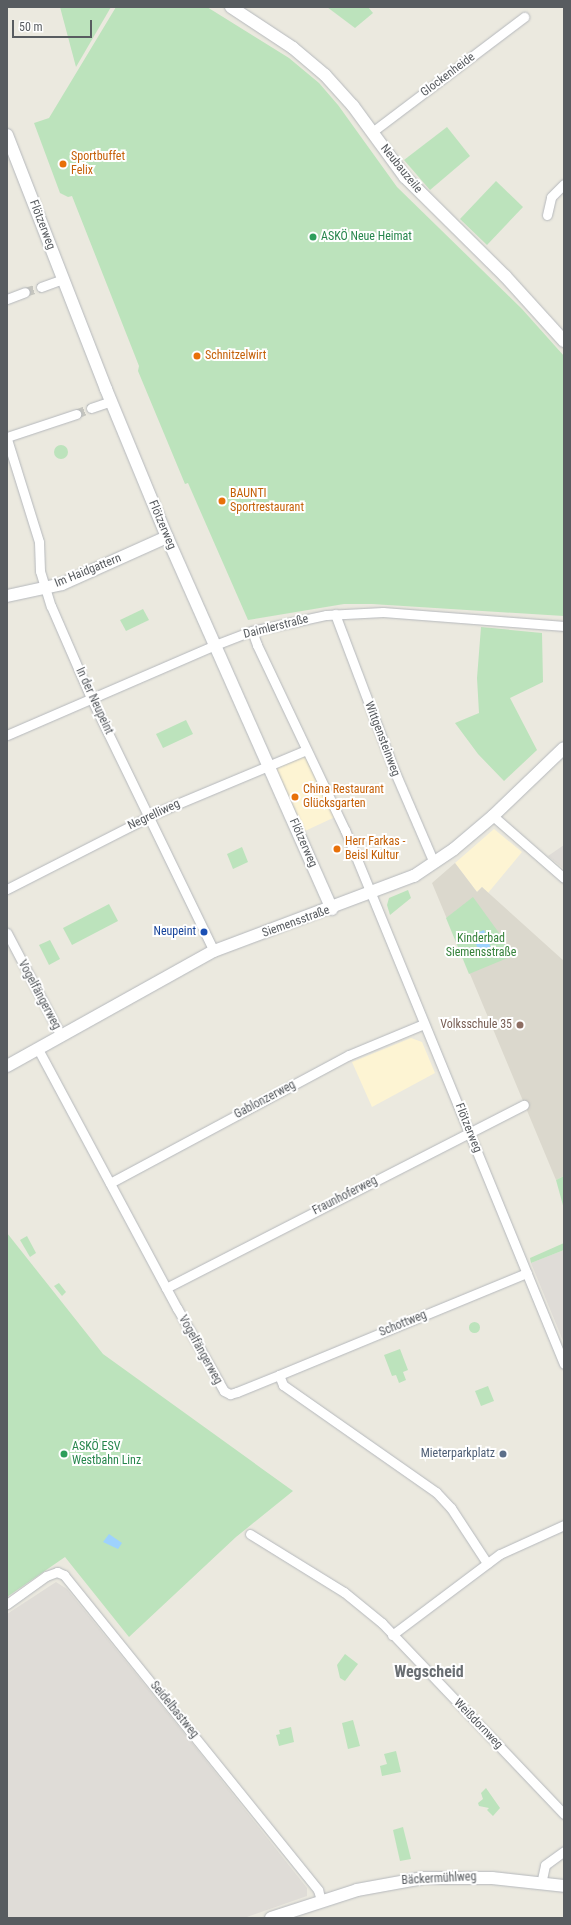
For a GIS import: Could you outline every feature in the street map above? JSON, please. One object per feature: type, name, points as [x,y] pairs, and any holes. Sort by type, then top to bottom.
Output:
[{"type":"street","name":"Neubauzeile","points":[[231,7],[314,64],[336,85],[410,182],[505,276],[564,341]]},
{"type":"street","name":"Glockenheide","points":[[372,132],[524,16]]},
{"type":"street","name":"Flötzerweg","points":[[7,135],[10,154],[63,279],[167,537],[332,909]]},
{"type":"street","points":[[547,215],[552,196],[564,184]]},
{"type":"street","points":[[41,287],[63,279]]},
{"type":"street","points":[[7,299],[25,292]]},
{"type":"street","points":[[91,408],[111,401]]},
{"type":"street","points":[[7,438],[76,414]]},
{"type":"street","name":"In der Neupeint","points":[[7,438],[39,542],[40,571],[44,587],[91,698],[214,952]]},
{"type":"street","name":"Im Haidgattern","points":[[7,596],[62,584],[167,537]]},
{"type":"street","name":"Daimlerstraße","points":[[7,735],[215,645],[252,631],[335,614],[383,612],[564,626]]},
{"type":"street","name":"Wittgensteinweg","points":[[335,614],[394,770],[434,863]]},
{"type":"street","name":"Flötzerweg","points":[[252,631],[257,645],[306,750],[345,830],[564,1364]]},
{"type":"street","name":"Siemensstraße","points":[[7,1066],[214,952],[332,909],[414,876],[434,863],[493,816],[564,748]]},
{"type":"street","name":"Negrelliweg","points":[[7,889],[149,817],[306,750]]},
{"type":"street","points":[[493,816],[564,878]]},
{"type":"street","name":"Vogelfängerweg","points":[[7,933],[61,1036]]},
{"type":"street","name":"Gablonzerweg","points":[[110,1183],[349,1055],[424,1024]]},
{"type":"street","name":"Vogelfängerweg","points":[[38,1048],[166,1288],[224,1391],[230,1394],[237,1392],[279,1375]]},
{"type":"street","name":"Fraunhoferweg","points":[[166,1288],[524,1105]]},
{"type":"street","name":"Schottweg","points":[[279,1375],[527,1273]]},
{"type":"street","points":[[279,1375],[283,1385],[436,1492],[451,1508],[487,1563]]},
{"type":"street","points":[[392,1635],[487,1563],[533,1538],[564,1525]]},
{"type":"street","name":"Weißdornweg","points":[[250,1534],[344,1592],[392,1635],[564,1814]]},
{"type":"street","name":"Seidelbastweg","points":[[7,1604],[46,1576],[57,1572],[64,1575],[318,1890],[321,1900]]},
{"type":"street","points":[[541,1884],[545,1865],[564,1851]]},
{"type":"street","name":"Bäckermühlweg","points":[[271,1918],[321,1900],[370,1886],[423,1878],[492,1878],[564,1886]]},
{"type":"shaded area","points":[[302,756],[306,758],[335,817],[305,831],[275,768]]},
{"type":"shaded area","points":[[494,829],[522,852],[488,893],[482,887],[477,892],[455,863]]},
{"type":"shaded area","points":[[564,845],[564,869],[548,856]]},
{"type":"shaded area","points":[[455,863],[477,892],[482,887],[564,961],[564,1176],[556,1180],[432,883]]},
{"type":"shaded area","points":[[411,1038],[422,1042],[435,1073],[372,1107],[352,1062]]},
{"type":"shaded area","points":[[564,1250],[564,1343],[531,1263]]},
{"type":"shaded area","points":[[56,1582],[67,1589],[192,1743],[307,1888],[307,1896],[244,1918],[7,1918],[7,1614]]},
{"type":"green space","points":[[60,7],[111,7],[76,67]]},
{"type":"green space","points":[[116,7],[207,7],[289,58],[319,83],[338,105],[397,187],[522,309],[564,356],[564,616],[372,604],[344,604],[248,620],[188,483],[185,484],[138,371],[139,366],[72,196],[68,197],[60,193],[34,123],[49,118]]},
{"type":"green space","points":[[327,7],[368,7],[373,13],[355,28]]},
{"type":"green space","points":[[447,127],[470,156],[430,190],[404,160]]},
{"type":"green space","points":[[496,181],[523,207],[487,245],[460,219]]},
{"type":"green space","points":[[61,445],[66,447],[68,452],[66,457],[61,459],[56,457],[54,452],[56,447]]},
{"type":"green space","points":[[143,609],[149,620],[126,631],[120,620]]},
{"type":"green space","points":[[481,627],[542,633],[543,682],[510,698],[537,750],[504,781],[478,754],[455,723],[479,713],[477,678]]},
{"type":"green space","points":[[186,720],[193,734],[163,748],[156,734]]},
{"type":"green space","points":[[242,847],[248,862],[233,869],[227,854]]},
{"type":"green space","points":[[408,890],[411,898],[390,915],[387,905],[389,898]]},
{"type":"green space","name":"Kinderbad Siemensstraße","points":[[473,897],[502,937],[510,957],[469,974],[446,918]]},
{"type":"green space","points":[[109,904],[118,921],[72,945],[63,928]]},
{"type":"green space","points":[[50,940],[60,959],[49,965],[39,945]]},
{"type":"green space","points":[[564,1176],[564,1209],[556,1180]]},
{"type":"green space","points":[[7,1233],[103,1354],[293,1491],[236,1537],[129,1637],[65,1557],[7,1597]]},
{"type":"green space","points":[[27,1236],[36,1253],[30,1257],[20,1240]]},
{"type":"green space","points":[[564,1243],[564,1250],[531,1263],[530,1258]]},
{"type":"green space","points":[[59,1283],[66,1292],[62,1296],[54,1286]]},
{"type":"green space","points":[[474,1321],[478,1323],[480,1327],[478,1331],[474,1333],[470,1331],[468,1327],[470,1323]]},
{"type":"green space","points":[[400,1349],[408,1370],[403,1372],[406,1380],[399,1383],[396,1375],[392,1376],[384,1355]]},
{"type":"green space","points":[[488,1386],[494,1401],[481,1406],[475,1391]]},
{"type":"green space","points":[[345,1654],[358,1664],[345,1681],[340,1678],[337,1665]]},
{"type":"green space","points":[[353,1720],[360,1746],[348,1749],[342,1723]]},
{"type":"green space","points":[[291,1727],[294,1742],[279,1746],[276,1735],[280,1734],[279,1730]]},
{"type":"green space","points":[[396,1751],[401,1772],[382,1776],[380,1766],[387,1764],[384,1754]]},
{"type":"green space","points":[[486,1788],[500,1808],[493,1816],[487,1810],[489,1808],[479,1806],[478,1803],[483,1799],[481,1793]]},
{"type":"green space","points":[[403,1827],[411,1859],[400,1861],[393,1830]]},
{"type":"water","points":[[484,930],[492,951],[481,956],[472,935]]},
{"type":"water","points":[[109,1534],[122,1543],[118,1549],[103,1542]]},
{"type":"tunnel","points":[[25,292],[41,287]]},
{"type":"tunnel","points":[[76,414],[91,408]]},
{"type":"place","name":"Sportbuffet Felix","points":[[63,164]]},
{"type":"place","name":"ASKÖ Neue Heimat","points":[[313,237]]},
{"type":"place","name":"Schnitzelwirt","points":[[197,356]]},
{"type":"place","name":"BAUNTI Sportrestaurant","points":[[222,501]]},
{"type":"place","name":"China Restaurant Glücksgarten","points":[[295,797]]},
{"type":"place","name":"Herr Farkas - Beisl Kultur","points":[[337,849]]},
{"type":"place","name":"Neupeint","points":[[204,932]]},
{"type":"place","name":"Volksschule 35","points":[[520,1025]]},
{"type":"place","name":"ASKÖ ESV Westbahn Linz","points":[[64,1454]]},
{"type":"place","name":"Mieterparkplatz","points":[[503,1454]]},
{"type":"district","name":"Wegscheid","points":[[429,1672]]}]
